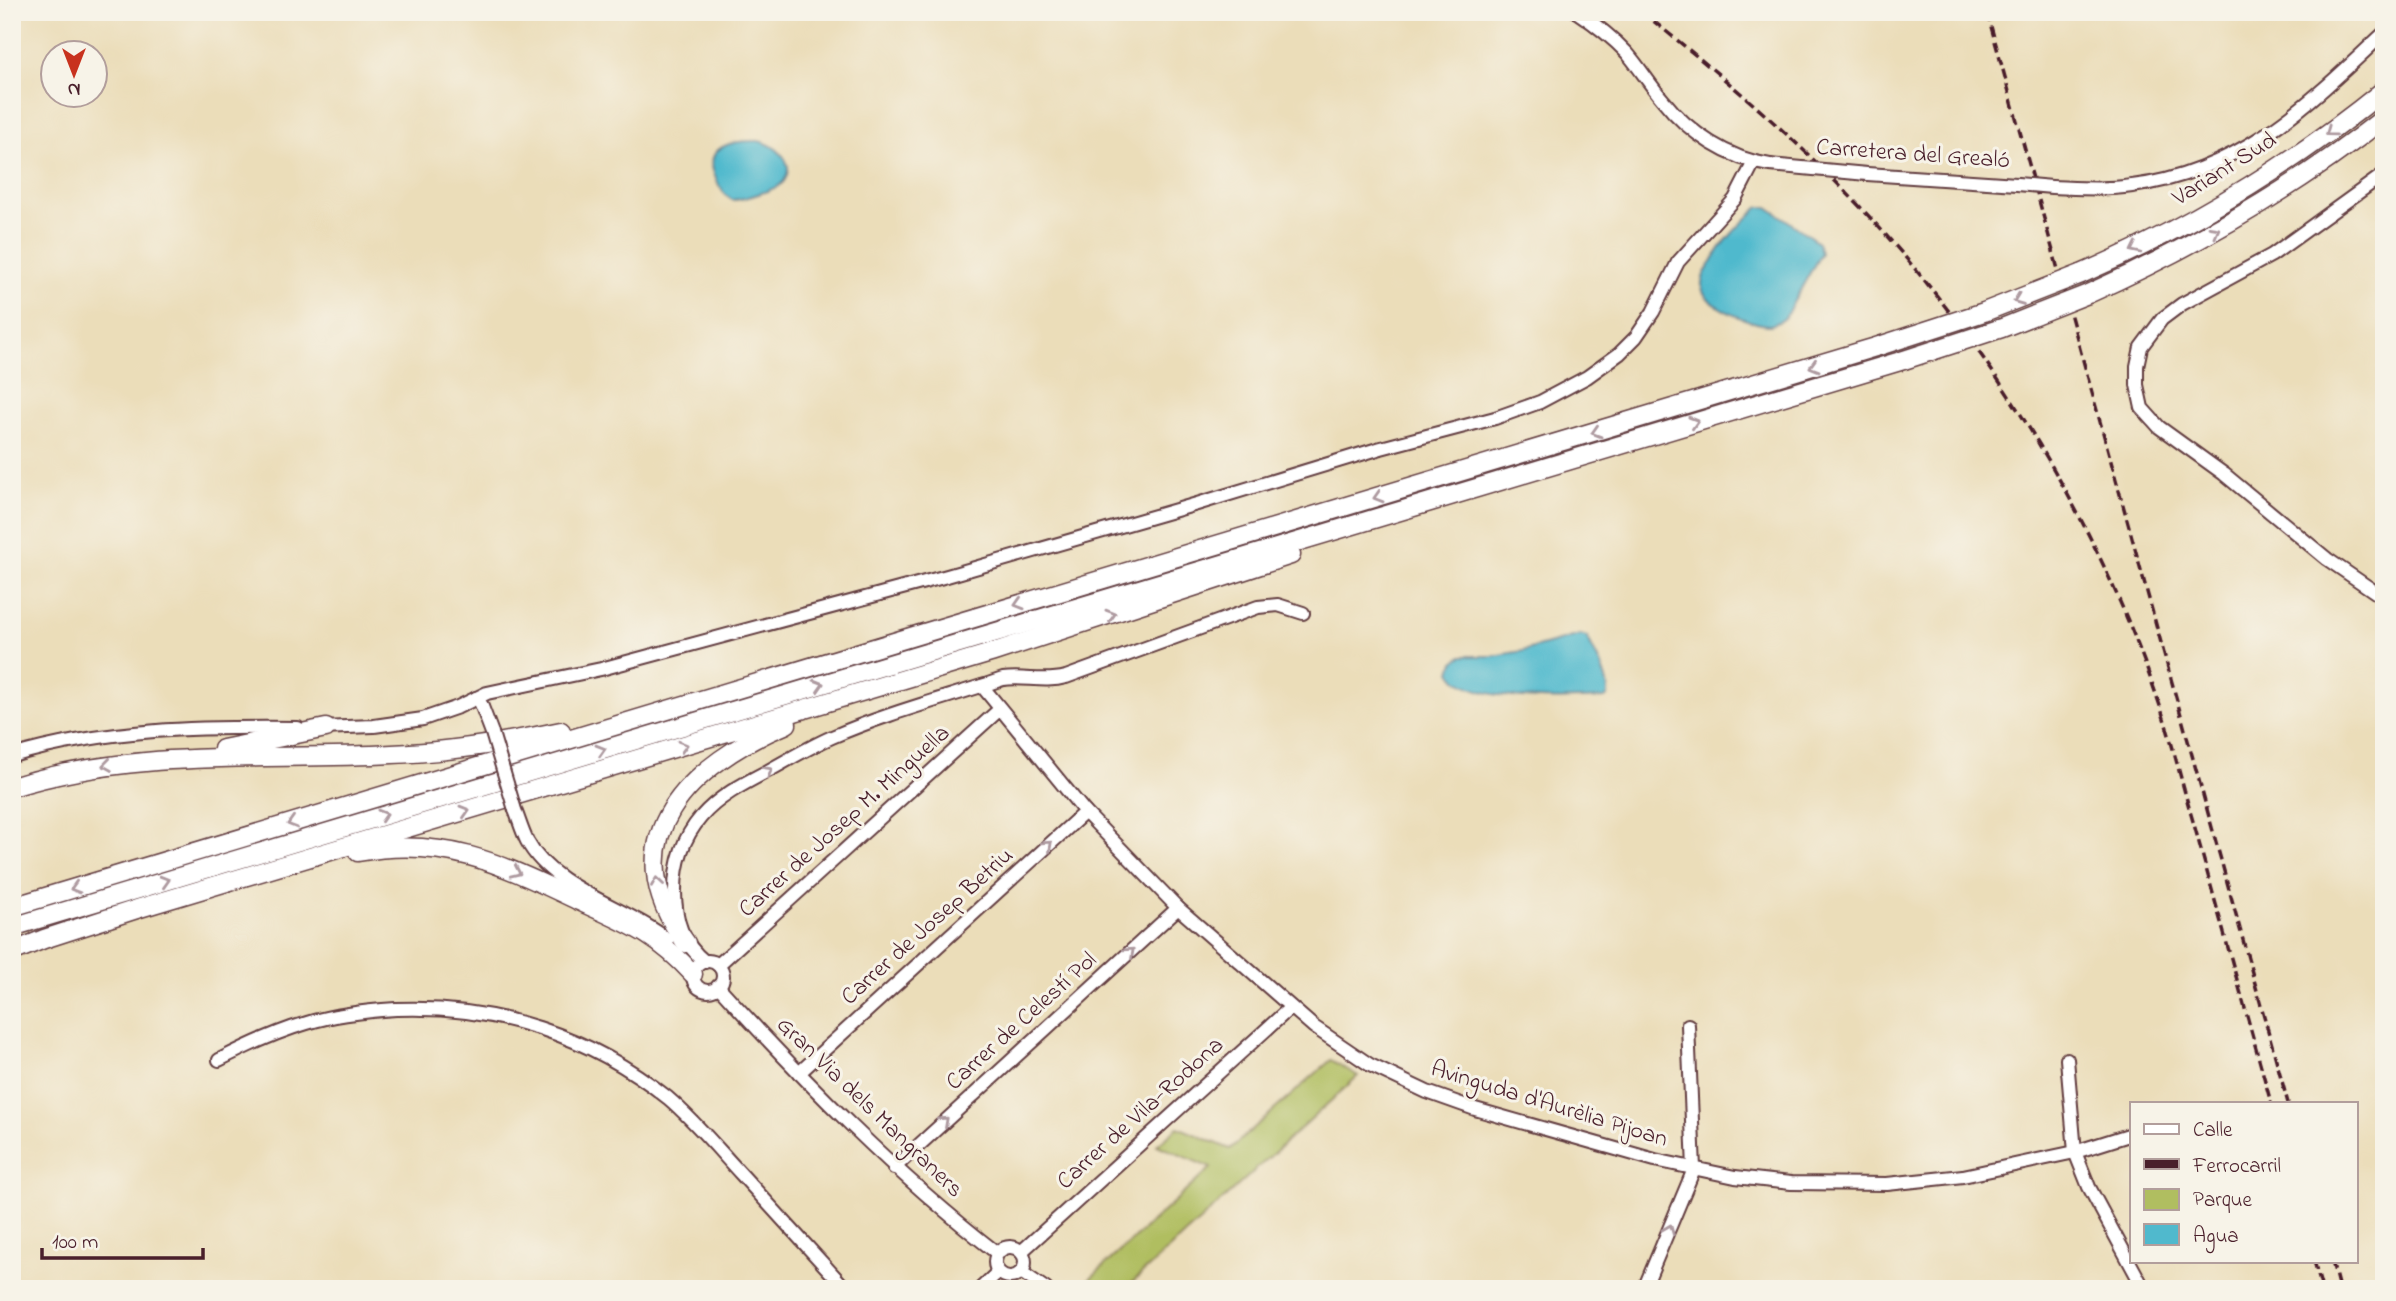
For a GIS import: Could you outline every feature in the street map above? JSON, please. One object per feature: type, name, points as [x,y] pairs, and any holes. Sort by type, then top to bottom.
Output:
[{"type":"highway","name":"Variant Sud","points":[[733,690],[1879,346],[1984,312],[2081,274],[2165,234],[2234,195],[2319,139],[2384,90]]},
{"type":"highway","points":[[12,926],[2002,328],[2088,294],[2172,254],[2244,214],[2305,175],[2384,118]]},
{"type":"highway","points":[[12,951],[60,933],[1080,625],[1585,463],[1605,449]]},
{"type":"highway","points":[[686,943],[670,920],[659,895],[656,877],[657,851],[671,808],[693,782],[713,765],[762,735],[814,713],[1049,640],[1080,625]]},
{"type":"highway","points":[[12,787],[99,766],[175,759],[392,754],[469,748],[560,731],[711,689],[733,690]]},
{"type":"highway","points":[[12,906],[733,690]]},
{"type":"highway","points":[[175,759],[326,728]]},
{"type":"highway","points":[[212,887],[243,883],[344,855],[373,850],[418,847],[449,850],[502,865],[633,924],[699,967]]},
{"type":"street","name":"Carretera del Grealó","points":[[1577,12],[1619,45],[1670,109],[1688,127],[1726,151],[1754,162],[1867,174],[2100,189],[2152,183],[2191,173],[2230,157],[2258,141],[2321,93],[2384,33]]},
{"type":"street","points":[[12,756],[81,739],[152,730],[326,728],[386,725],[423,719],[447,712],[493,691],[612,666],[1039,551],[1381,448],[1495,418],[1540,402],[1587,377],[1636,338],[1653,312],[1678,261],[1735,199],[1754,162]]},
{"type":"street","points":[[2384,174],[2272,255],[2182,304],[2162,319],[2141,347],[2137,366],[2137,385],[2142,408],[2159,427],[2224,474],[2327,559],[2384,598]]},
{"type":"street","points":[[699,967],[686,943],[676,911],[677,865],[684,844],[699,819],[740,786],[830,738],[872,721],[982,686],[1009,678],[1046,681],[1066,677],[1258,607],[1278,605],[1303,613]]},
{"type":"street","name":"Avinguda d'Aurèlia Pijoan","points":[[982,686],[1085,812],[1178,908],[1290,1007],[1343,1048],[1427,1092],[1475,1109],[1694,1170],[1791,1182],[1888,1184],[1963,1176],[2075,1152],[2130,1135]]},
{"type":"street","points":[[477,698],[485,712],[527,841],[543,861],[587,892],[649,925],[699,967]]},
{"type":"street","name":"Carrer de Josep M. Minguella","points":[[718,965],[1000,709]]},
{"type":"street","name":"Carrer de Josep Betriu","points":[[799,1073],[1085,812]]},
{"type":"street","name":"Carrer de Celestí Pol","points":[[894,1167],[1178,908]]},
{"type":"street","points":[[699,967],[712,962],[718,965],[723,976],[718,986]]},
{"type":"street","name":"Gran Via dels Mangraners","points":[[699,967],[695,984],[709,991],[718,986],[799,1073],[894,1167],[997,1253]]},
{"type":"street","name":"Carrer de Vila-Rodona","points":[[1021,1252],[1290,1007]]},
{"type":"street","points":[[219,1060],[266,1037],[307,1023],[333,1016],[383,1010],[476,1012],[544,1028],[612,1060],[670,1100],[703,1132],[846,1289]]},
{"type":"street","points":[[1644,1289],[1694,1170],[1688,1026]]},
{"type":"street","points":[[2067,1059],[2075,1152],[2089,1187],[2144,1289]]},
{"type":"street","points":[[1009,1247],[1021,1252],[1025,1264],[1021,1272],[1007,1277],[999,1272],[995,1263],[997,1253],[1009,1247]]},
{"type":"street","points":[[980,1289],[999,1272]]},
{"type":"street","points":[[1021,1272],[1046,1289]]},
{"type":"green space","points":[[1331,1060],[1358,1076],[1125,1289],[1089,1289],[1083,1285],[1211,1168],[1157,1145],[1178,1127],[1230,1149]]},
{"type":"water","points":[[758,141],[771,145],[786,161],[788,167],[784,181],[752,196],[732,200],[719,185],[712,167],[716,152],[730,144]]},
{"type":"water","points":[[1759,207],[1768,207],[1818,242],[1821,253],[1784,319],[1769,325],[1751,322],[1729,313],[1710,300],[1702,286],[1704,275],[1720,248]]},
{"type":"water","points":[[1580,635],[1587,637],[1604,673],[1608,688],[1605,698],[1546,699],[1500,695],[1462,683],[1451,672],[1454,662],[1462,656],[1492,656],[1523,651]]},
{"type":"railway","points":[[1642,12],[1766,116],[1837,183],[1889,238],[1938,297],[1983,358],[2064,488],[2099,556],[2157,697],[2271,1102]]},
{"type":"railway","points":[[1987,12],[2288,1102]]},
{"type":"railway","points":[[2314,1262],[2322,1289]]},
{"type":"railway","points":[[2332,1262],[2339,1289]]}]
